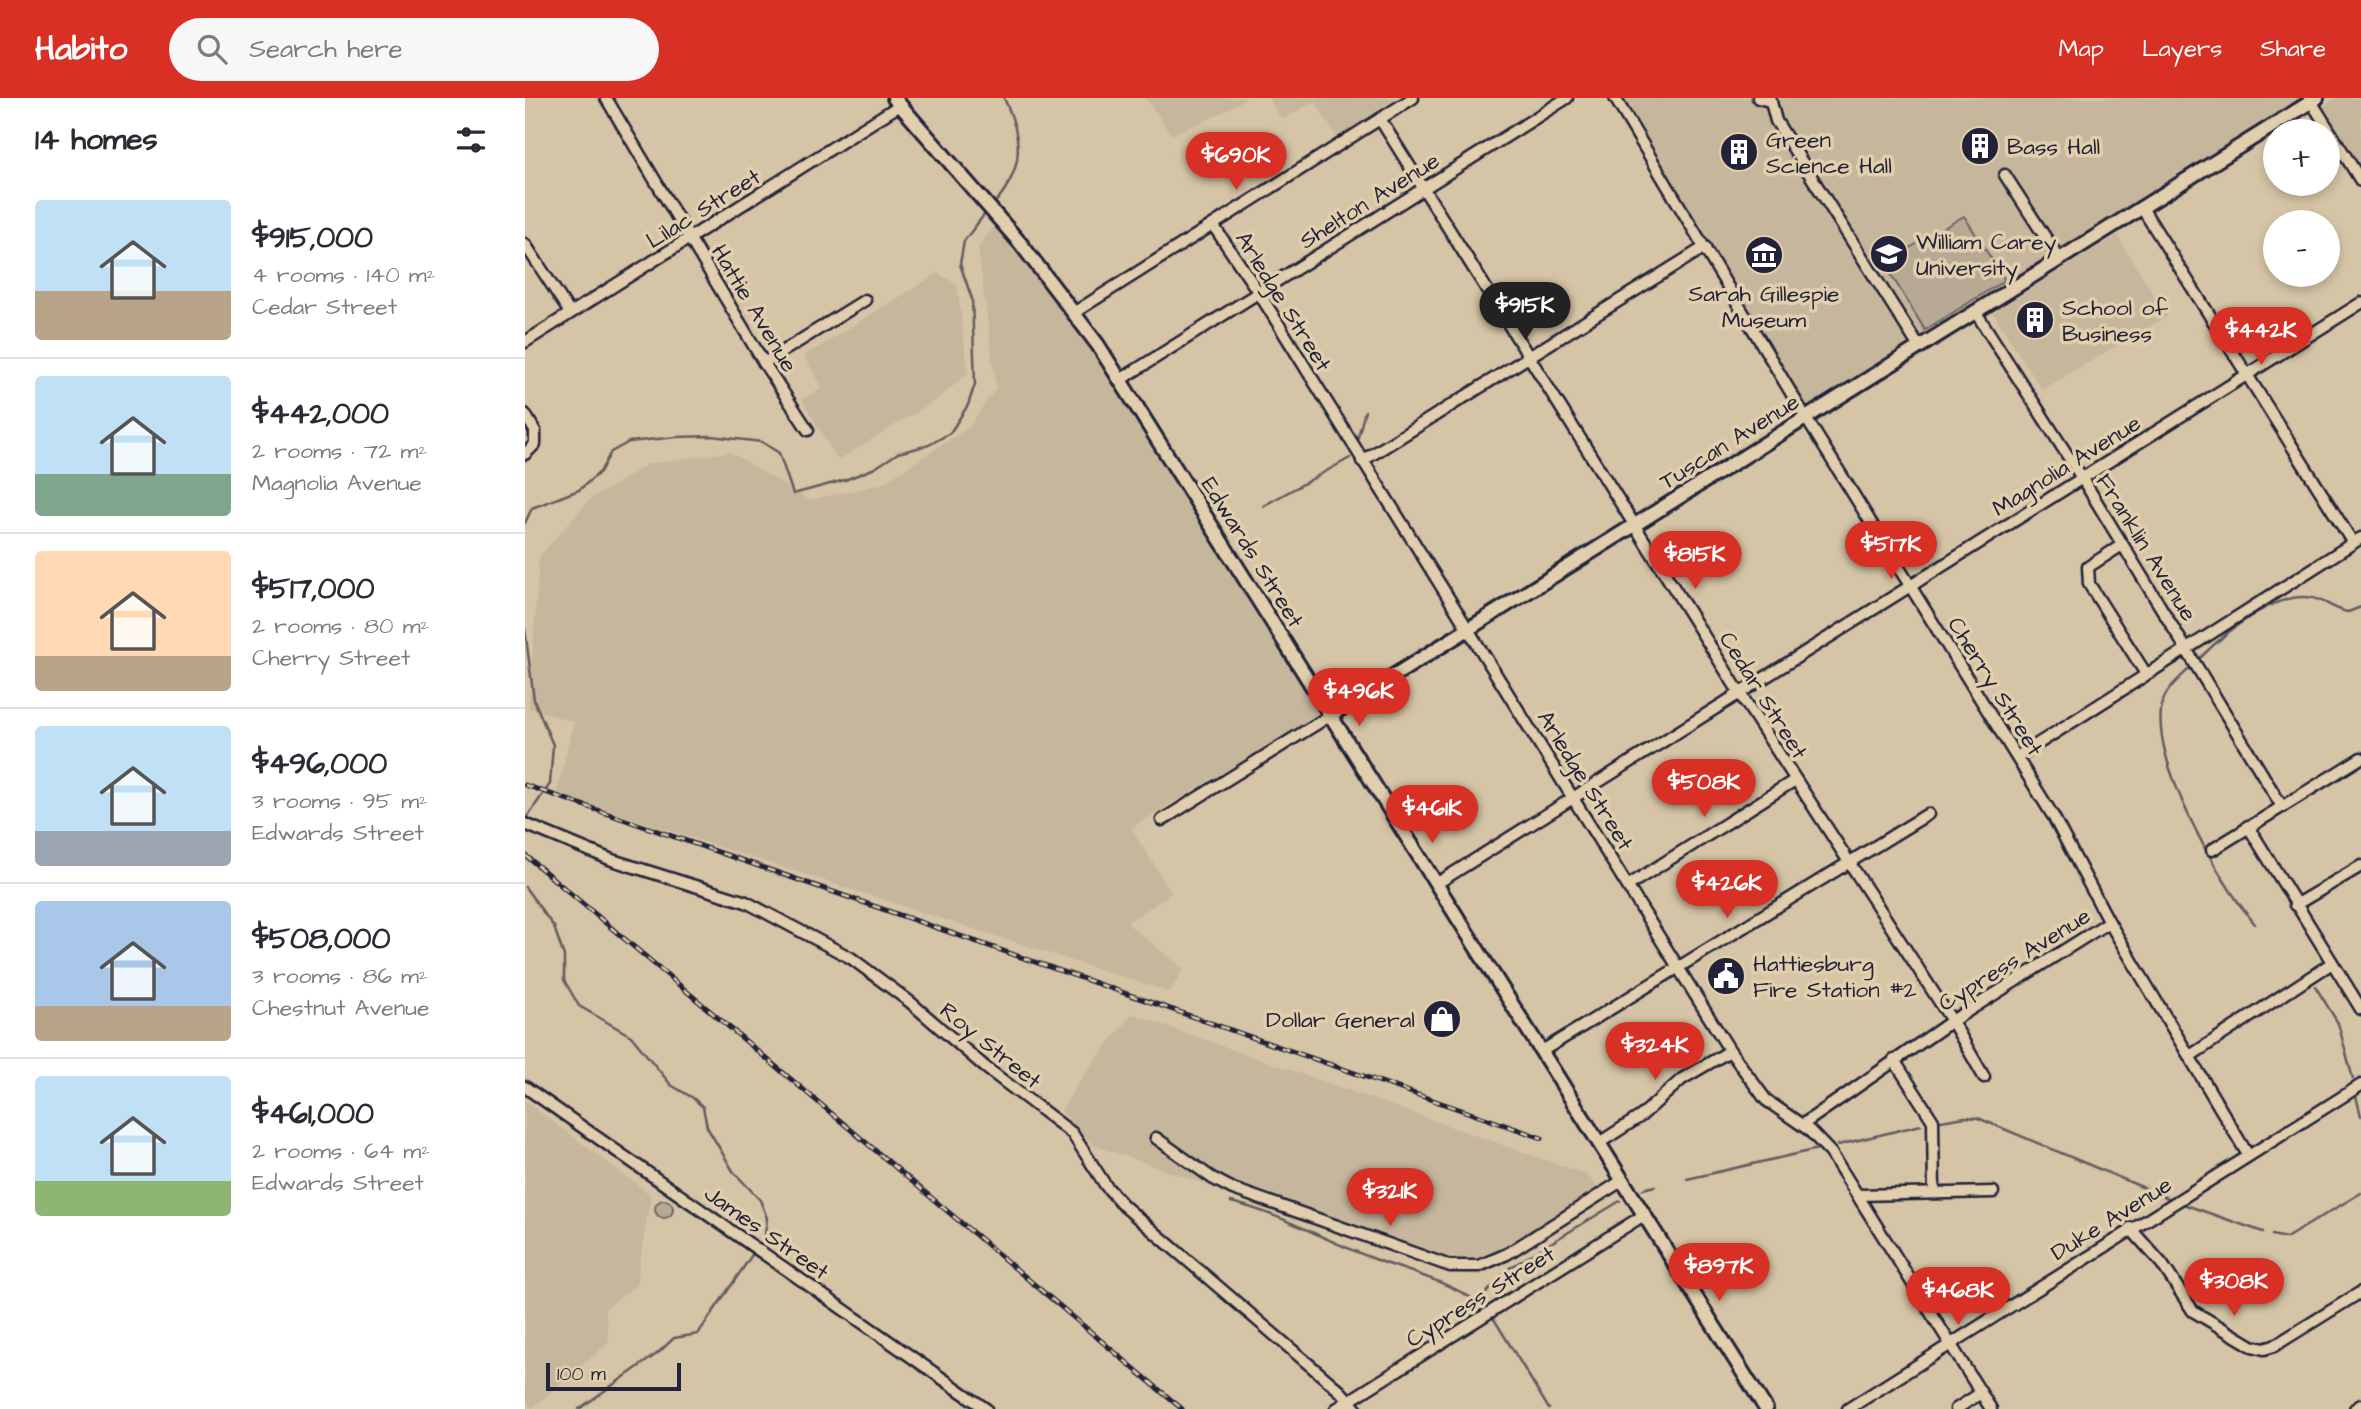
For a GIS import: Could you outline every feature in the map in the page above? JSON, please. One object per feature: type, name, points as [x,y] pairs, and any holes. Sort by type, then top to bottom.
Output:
[{"type":"main road","name":"Tuscan Avenue","points":[[1331,715],[2060,260],[2312,99]]},
{"type":"main road","name":"Edwards Street","points":[[897,102],[978,193],[1075,312],[1766,1409]]},
{"type":"street","name":"Hattie Avenue","points":[[606,98],[764,363],[808,430]]},
{"type":"street","points":[[1075,312],[1413,98]]},
{"type":"street","name":"Shelton Avenue","points":[[1120,380],[1567,98]]},
{"type":"street","name":"Cherry Street","points":[[1615,98],[1806,418],[2017,757],[2067,842],[2109,922],[2249,1155]]},
{"type":"street","points":[[1758,98],[1770,99],[1776,121],[1919,347]]},
{"type":"street","points":[[2312,99],[2361,181]]},
{"type":"street","name":"Lilac Street","points":[[525,342],[897,102]]},
{"type":"street","name":"Cedar Street","points":[[1381,119],[1739,692],[1952,1021],[1984,1077]]},
{"type":"street","points":[[2005,176],[2060,260]]},
{"type":"street","points":[[2017,757],[2357,540],[2142,208]]},
{"type":"street","name":"Arledge Street","points":[[1213,225],[1259,292],[1730,1051],[1766,1100],[1826,1146],[1991,1409]]},
{"type":"street","points":[[525,244],[570,313]]},
{"type":"street","points":[[1362,461],[1705,247]]},
{"type":"street","points":[[764,363],[865,300]]},
{"type":"street","name":"Magnolia Avenue","points":[[1436,884],[2361,303]]},
{"type":"street","name":"Franklin Avenue","points":[[1975,311],[2082,478],[2281,805]]},
{"type":"street","points":[[525,414],[535,431],[535,444],[525,454]]},
{"type":"street","points":[[2122,545],[2088,567],[2086,575],[2146,674]]},
{"type":"street","name":"Tuscan Avenue","points":[[1162,820],[1331,715]]},
{"type":"street","points":[[2213,850],[2281,805],[2361,758]]},
{"type":"street","points":[[1629,885],[1795,780]]},
{"type":"street","points":[[1542,1051],[1928,814]]},
{"type":"street","name":"Roy Street","points":[[525,824],[612,860],[746,902],[851,958],[910,1002],[985,1068],[1072,1133],[1106,1186],[1124,1206],[1353,1404]]},
{"type":"street","points":[[2248,826],[2361,1009]]},
{"type":"street","points":[[2295,905],[2361,866]]},
{"type":"street","name":"Cypress Avenue","points":[[1802,1125],[1952,1021],[2109,922]]},
{"type":"street","points":[[2190,1056],[2332,963]]},
{"type":"street","points":[[1599,1143],[1635,1121],[1682,1079],[1730,1051]]},
{"type":"street","points":[[1894,1060],[1933,1121],[1934,1192]]},
{"type":"street","name":"Duke Avenue","points":[[1848,1409],[2361,1084]]},
{"type":"street","name":"James Street","points":[[525,1087],[986,1409]]},
{"type":"street","points":[[1156,1138],[1212,1178],[1233,1189],[1450,1266],[1479,1266],[1507,1254],[1623,1180]]},
{"type":"street","points":[[1858,1195],[1993,1192]]},
{"type":"street","name":"Cypress Street","points":[[1336,1409],[1353,1404],[1644,1215]]},
{"type":"street","points":[[2130,1228],[2162,1264],[2193,1311],[2252,1346],[2265,1349],[2274,1346],[2361,1292]]},
{"type":"street","points":[[1957,1409],[1981,1393]]},
{"type":"street","points":[[2355,1409],[2361,1405]]},
{"type":"shaded area","points":[[1146,98],[1246,98],[1218,115],[1171,135]]},
{"type":"shaded area","points":[[1268,98],[1398,98],[1337,137],[1315,101],[1282,120]]},
{"type":"shaded area","name":"William Carey University","points":[[1615,98],[2317,98],[2283,119],[2263,119],[2263,132],[1806,418]]},
{"type":"shaded area","points":[[2336,98],[2361,98],[2361,170],[2340,136],[2340,119],[2329,119],[2322,107]]},
{"type":"shaded area","points":[[1964,216],[2005,280],[1925,330],[1884,263]]},
{"type":"shaded area","points":[[995,225],[1077,326],[1321,713],[1131,828],[1172,893],[1127,923],[1184,969],[1169,992],[556,794],[574,722],[529,708],[539,557],[589,500],[648,464],[730,452],[809,500],[882,484],[969,427],[996,388],[978,248]]},
{"type":"shaded area","name":"William Carey University","points":[[2117,235],[2167,316],[2042,390],[1993,313]]},
{"type":"shaded area","points":[[938,273],[957,285],[968,373],[938,399],[838,460],[802,400],[822,388],[804,356]]},
{"type":"shaded area","points":[[1132,1014],[1588,1175],[1606,1201],[1481,1276],[1461,1273],[1093,1145],[1061,1111],[1084,1074]]},
{"type":"shaded area","points":[[525,1101],[651,1195],[636,1285],[605,1309],[609,1342],[532,1408],[525,1400]]},
{"type":"shaded area","points":[[664,1200],[670,1203],[673,1209],[670,1215],[664,1218],[658,1215],[655,1209],[658,1203]]},
{"type":"waterway","points":[[994,204],[1011,178],[1018,153],[1015,127],[1004,98]]},
{"type":"waterway","points":[[525,523],[532,508],[579,490],[600,472],[611,452],[629,442],[711,436],[762,442],[779,453],[793,494],[845,480],[875,468],[898,453],[929,445],[950,433],[968,405],[975,384],[972,299],[960,264],[964,241],[987,211]]},
{"type":"waterway","points":[[1358,437],[1365,411]]},
{"type":"waterway","points":[[1263,506],[1350,458]]},
{"type":"waterway","points":[[2201,657],[2237,625],[2283,600],[2313,598],[2348,612],[2361,607]]},
{"type":"waterway","points":[[525,629],[534,700],[553,745],[550,784],[525,820]]},
{"type":"waterway","points":[[2190,668],[2171,687],[2163,701],[2161,724],[2165,753],[2175,784],[2206,850],[2223,880],[2255,924]]},
{"type":"waterway","points":[[525,887],[554,927],[564,956],[564,980],[579,1006],[631,1036],[671,1085],[703,1107],[707,1127],[733,1171],[760,1200],[767,1218],[765,1236],[758,1247]]},
{"type":"waterway","points":[[2315,986],[2338,1023],[2353,1079]]},
{"type":"waterway","points":[[2356,1096],[2361,1116]]},
{"type":"waterway","points":[[1941,1121],[1978,1118],[2168,1198]]},
{"type":"waterway","points":[[1838,1145],[1921,1125]]},
{"type":"waterway","points":[[1687,1179],[1818,1149]]},
{"type":"waterway","points":[[1643,1189],[1655,1186]]},
{"type":"waterway","points":[[2272,1235],[2286,1238],[2361,1193]]},
{"type":"waterway","points":[[1478,1302],[1508,1269],[1620,1201]]},
{"type":"waterway","points":[[1231,1202],[1267,1213],[1354,1251],[1443,1284],[1480,1304]]},
{"type":"waterway","points":[[2183,1204],[2263,1232]]},
{"type":"waterway","points":[[579,1409],[658,1353],[674,1338],[698,1334],[754,1252]]},
{"type":"waterway","points":[[1494,1319],[1549,1409]]},
{"type":"railway","points":[[525,785],[1542,1138]]},
{"type":"railway","points":[[525,855],[1182,1409]]},
{"type":"place","name":"Bass Hall","points":[[1980,146]]},
{"type":"place","name":"Green Science Hall","points":[[1739,152]]},
{"type":"place","name":"William Carey University","points":[[1889,254]]},
{"type":"place","name":"Sarah Gillespie Museum","points":[[1764,255]]},
{"type":"place","name":"School of Business","points":[[2035,320]]},
{"type":"place","name":"Hattiesburg Fire Station #2","points":[[1726,976]]},
{"type":"place","name":"Dollar General","points":[[1442,1019]]}]
